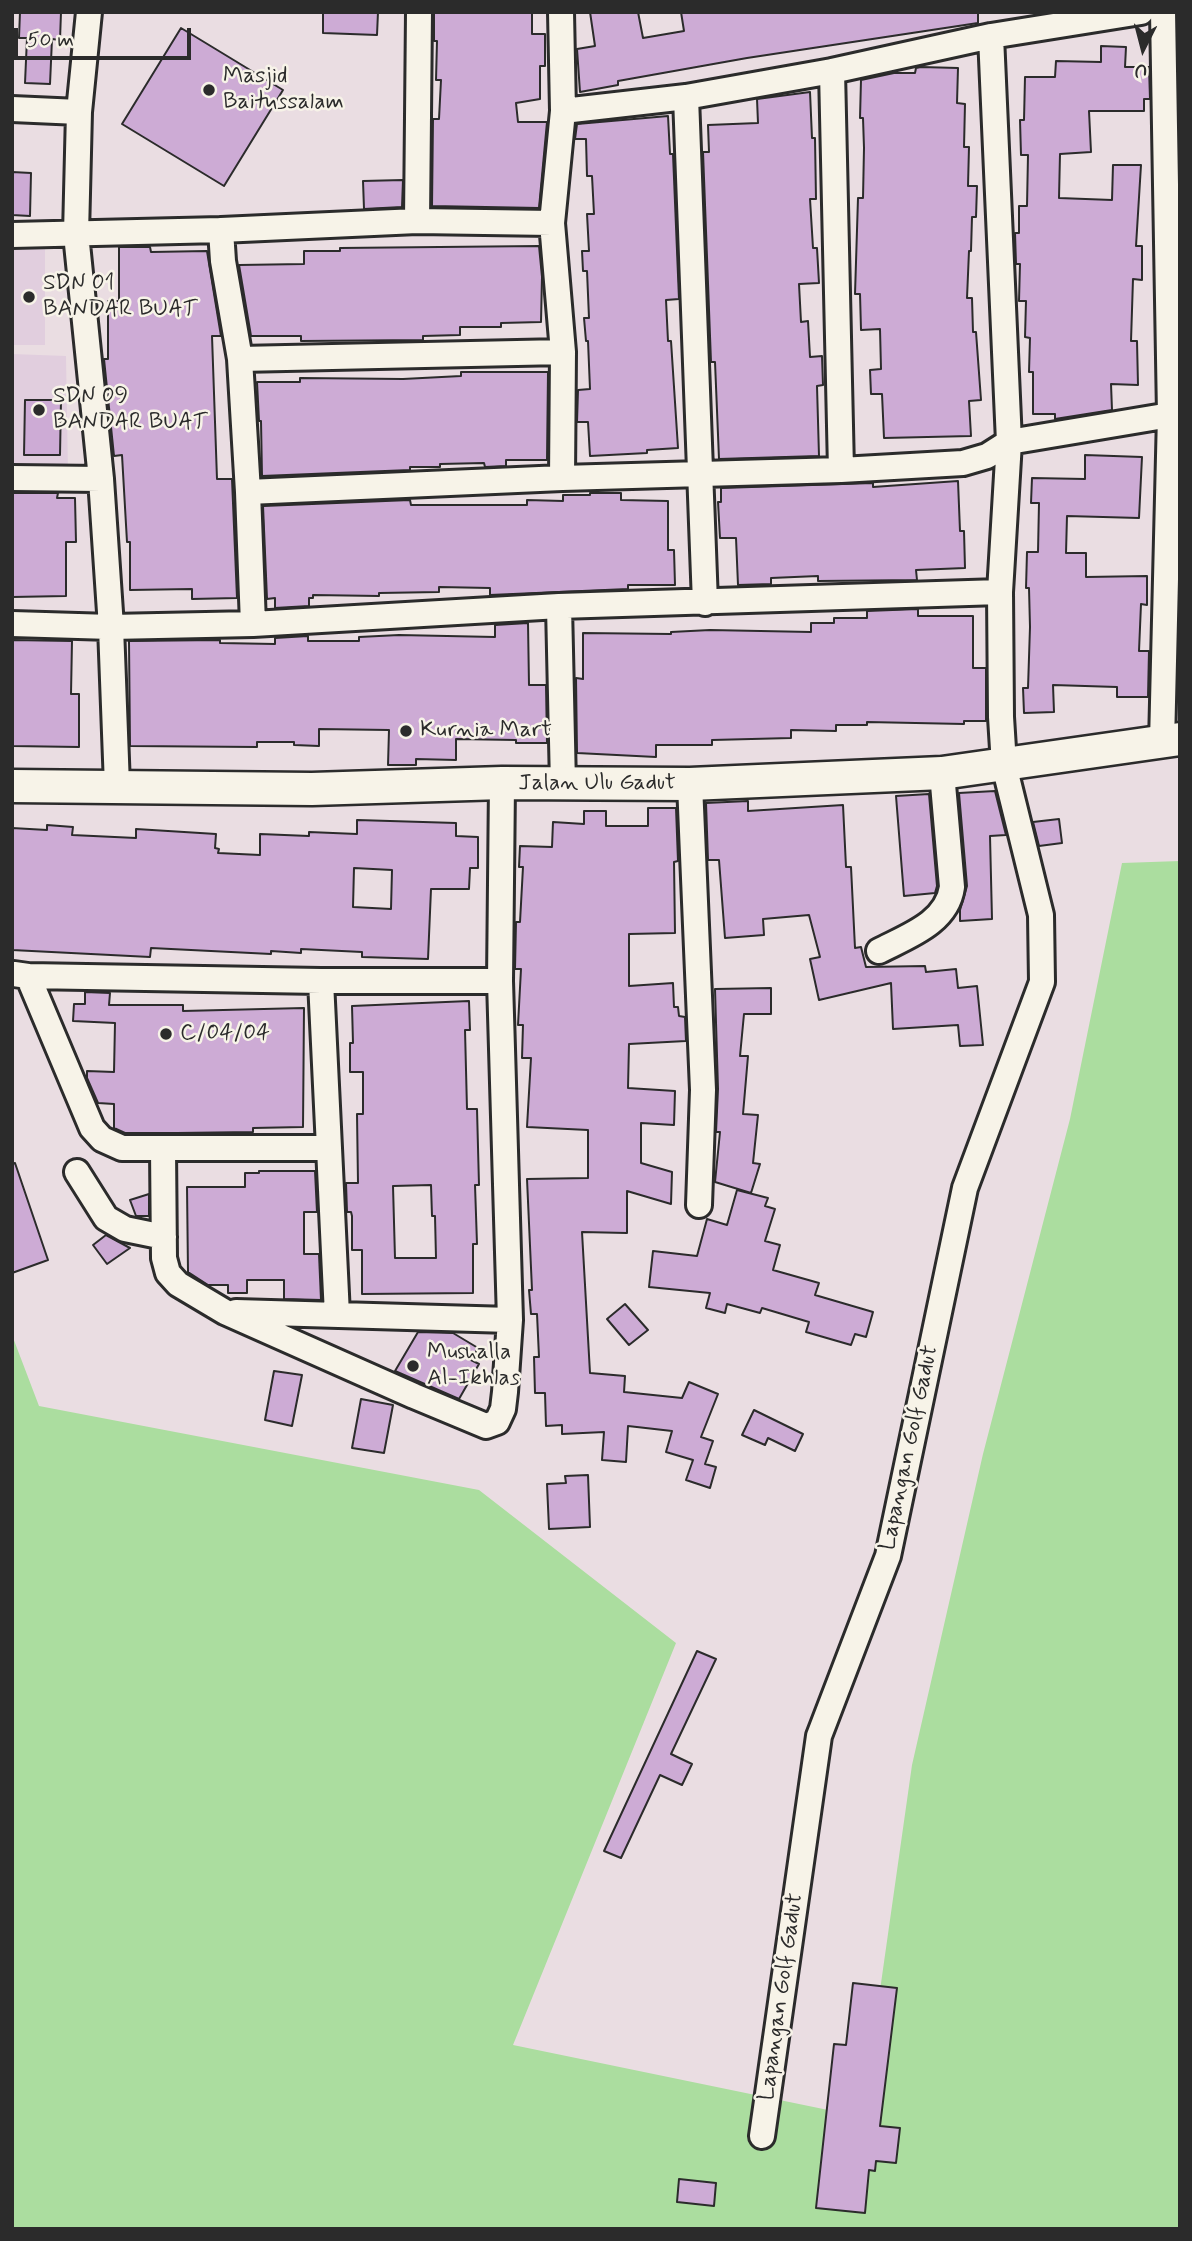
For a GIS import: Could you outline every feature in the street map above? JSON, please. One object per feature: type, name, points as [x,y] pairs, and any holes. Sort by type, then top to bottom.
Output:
[{"type":"street","points":[[89,12],[79,111],[76,234],[101,479],[111,627],[117,786]]},
{"type":"street","points":[[417,222],[419,12]]},
{"type":"street","points":[[561,12],[563,111],[552,223],[563,352],[562,478]]},
{"type":"street","points":[[563,111],[686,97],[831,71],[991,36],[1141,12]]},
{"type":"street","points":[[1163,12],[1170,415],[1171,741]]},
{"type":"street","name":"Lapangan Golf Gadut","points":[[762,2136],[818,1736],[888,1556],[965,1188],[1042,982],[1041,915],[1004,765],[1001,717],[1000,592],[1009,442],[991,36]]},
{"type":"street","points":[[831,71],[841,470]]},
{"type":"street","points":[[686,97],[705,603]]},
{"type":"street","points":[[12,109],[79,111]]},
{"type":"street","points":[[12,235],[417,222],[552,223]]},
{"type":"street","points":[[221,230],[223,261],[240,359],[253,624]]},
{"type":"street","points":[[240,359],[563,352]]},
{"type":"street","points":[[248,492],[963,463],[988,456],[1009,442],[1170,415]]},
{"type":"street","points":[[12,478],[101,479]]},
{"type":"street","points":[[12,624],[111,627],[253,624],[559,606],[1000,592]]},
{"type":"street","points":[[559,606],[563,785]]},
{"type":"street","name":"Jalan Ulu Gadut","points":[[12,786],[312,789],[502,783],[690,784],[942,773],[1171,741]]},
{"type":"street","points":[[879,951],[931,922],[950,898],[952,887],[942,773]]},
{"type":"street","points":[[163,1149],[164,1258],[169,1273],[178,1284],[225,1312],[414,1396],[486,1426],[497,1422],[503,1409],[510,1320],[500,981],[502,783]]},
{"type":"street","points":[[690,784],[703,1090],[699,1205]]},
{"type":"street","points":[[329,1148],[163,1149],[122,1148],[112,1145],[92,1128],[20,975],[321,981],[500,981]]},
{"type":"street","points":[[321,981],[337,1315]]},
{"type":"street","points":[[77,1172],[106,1218],[125,1229],[164,1237]]},
{"type":"street","points":[[225,1312],[510,1320]]},
{"type":"shaded area","name":"SDN 01 BANDAR BUAT","points":[[12,248],[45,249],[45,345],[12,345]]},
{"type":"shaded area","name":"SDN 09 BANDAR BUAT","points":[[12,354],[66,356],[68,473],[12,464]]},
{"type":"green space","points":[[1180,861],[1180,2229],[12,2229],[12,1335],[39,1406],[479,1490],[676,1643],[513,2045],[862,2117],[912,1765],[983,1454],[1070,1119],[1122,863]]},
{"type":"building","points":[[20,12],[61,12],[60,40],[52,39],[50,84],[25,83],[27,38],[19,38]]},
{"type":"building","points":[[323,12],[378,12],[377,35],[323,33]]},
{"type":"building","points":[[434,12],[532,12],[532,34],[545,34],[545,66],[540,66],[540,99],[516,103],[518,122],[547,122],[539,208],[432,206],[433,119],[439,119],[441,80],[436,80],[437,41],[434,41]]},
{"type":"building","points":[[590,12],[638,12],[643,38],[684,31],[681,12],[978,12],[978,23],[747,58],[618,81],[618,85],[580,92],[577,49],[595,46]]},
{"type":"building","name":"Masjid Baitussalam","points":[[181,28],[283,90],[224,186],[122,124]]},
{"type":"building","points":[[1101,46],[1126,47],[1125,67],[1149,67],[1150,99],[1144,99],[1144,111],[1089,111],[1091,152],[1060,154],[1059,198],[1112,200],[1113,165],[1141,165],[1136,246],[1142,246],[1142,280],[1133,279],[1131,341],[1137,341],[1138,385],[1111,384],[1112,410],[1055,419],[1055,414],[1033,414],[1033,372],[1029,372],[1030,338],[1025,337],[1026,301],[1019,301],[1020,264],[1016,264],[1015,233],[1019,233],[1019,206],[1027,206],[1028,155],[1021,155],[1020,120],[1024,120],[1025,77],[1055,77],[1056,61],[1101,62]]},
{"type":"building","points":[[916,68],[958,68],[957,103],[965,104],[964,147],[969,147],[968,186],[977,186],[976,217],[972,217],[967,298],[972,298],[981,400],[969,401],[971,436],[884,438],[882,394],[871,394],[870,370],[881,369],[880,329],[861,330],[860,294],[855,294],[858,198],[863,198],[861,80],[894,73],[915,73]]},
{"type":"building","points":[[810,92],[812,138],[815,138],[816,199],[810,199],[813,248],[817,248],[819,283],[799,284],[801,322],[808,321],[810,357],[822,356],[823,385],[817,386],[819,456],[719,459],[715,362],[711,362],[703,152],[709,152],[708,125],[758,123],[757,99]]},
{"type":"building","points":[[668,116],[670,154],[673,154],[679,299],[666,300],[678,448],[647,450],[647,453],[590,456],[588,422],[577,422],[578,390],[590,389],[584,318],[589,318],[587,271],[583,271],[582,251],[589,251],[587,214],[594,214],[592,176],[587,176],[586,139],[575,139],[577,124]]},
{"type":"building","points":[[12,172],[31,173],[30,216],[12,215]]},
{"type":"building","points":[[403,180],[402,207],[364,209],[363,181]]},
{"type":"building","points":[[539,246],[542,277],[541,322],[501,323],[501,327],[460,327],[460,335],[423,336],[423,340],[301,341],[301,336],[251,336],[239,265],[304,264],[304,251],[340,251],[340,248]]},
{"type":"building","points":[[119,247],[150,247],[151,252],[207,251],[221,336],[212,336],[217,479],[232,479],[237,598],[192,599],[192,589],[130,590],[130,542],[127,542],[122,455],[114,456],[104,359],[108,359],[108,301],[119,301]]},
{"type":"building","points":[[461,372],[548,372],[547,460],[506,460],[506,466],[485,467],[484,463],[440,464],[440,467],[410,467],[410,470],[262,476],[257,382],[300,382],[300,378],[403,379],[461,376]]},
{"type":"building","points":[[25,400],[61,400],[60,455],[24,455]]},
{"type":"building","points":[[1085,455],[1142,457],[1139,518],[1067,516],[1066,553],[1086,553],[1086,577],[1147,576],[1147,605],[1141,604],[1139,651],[1149,651],[1148,697],[1117,697],[1117,687],[1053,685],[1054,712],[1024,713],[1023,688],[1028,688],[1030,627],[1029,588],[1026,588],[1027,552],[1038,552],[1039,503],[1031,503],[1032,478],[1085,479]]},
{"type":"building","points":[[958,481],[965,568],[916,570],[917,580],[818,581],[818,576],[771,578],[771,584],[738,585],[736,538],[720,538],[718,502],[721,502],[721,488],[873,483],[873,487]]},
{"type":"building","points":[[12,493],[58,493],[57,498],[75,498],[76,542],[66,542],[66,596],[12,597]]},
{"type":"building","points":[[621,493],[621,500],[668,501],[668,550],[674,550],[675,585],[628,585],[628,589],[490,595],[490,588],[439,587],[439,592],[379,593],[379,596],[313,595],[313,598],[309,598],[309,606],[275,608],[275,598],[267,599],[263,506],[410,500],[411,505],[527,505],[527,500],[563,501],[563,495]]},
{"type":"building","points":[[918,609],[918,616],[973,616],[973,668],[986,668],[986,721],[964,721],[964,724],[867,722],[867,725],[836,725],[836,731],[791,730],[791,738],[712,740],[712,745],[656,745],[656,757],[577,753],[576,678],[583,679],[583,633],[671,634],[710,630],[811,632],[811,623],[834,623],[834,618],[867,618],[867,611]]},
{"type":"building","points":[[528,623],[529,685],[546,685],[547,743],[456,739],[456,760],[416,759],[416,765],[388,765],[389,730],[319,729],[319,746],[294,745],[294,742],[257,742],[257,747],[130,746],[129,641],[220,640],[220,643],[275,644],[275,638],[308,636],[308,641],[359,641],[359,637],[399,635],[495,637],[495,625]]},
{"type":"building","points":[[12,640],[72,641],[71,694],[79,694],[79,747],[12,746]]},
{"type":"building","points":[[995,791],[1006,835],[990,836],[992,919],[960,921],[960,910],[967,886],[959,793]]},
{"type":"building","points":[[929,794],[937,886],[935,893],[904,896],[896,796]]},
{"type":"building","points":[[748,801],[748,811],[843,805],[846,867],[851,867],[855,948],[861,947],[866,967],[925,966],[926,972],[956,969],[958,988],[977,986],[983,1045],[960,1046],[958,1025],[893,1029],[891,983],[819,1000],[810,959],[820,957],[809,915],[763,919],[764,935],[725,938],[719,860],[708,860],[706,803]]},
{"type":"building","points":[[648,808],[676,808],[678,861],[674,862],[675,933],[629,934],[629,986],[673,983],[674,1007],[678,1007],[679,1016],[685,1017],[686,1041],[629,1044],[628,1088],[675,1091],[674,1125],[641,1123],[641,1163],[672,1172],[671,1204],[627,1191],[627,1233],[582,1232],[590,1373],[625,1376],[624,1392],[682,1398],[689,1382],[718,1394],[701,1437],[713,1441],[705,1464],[716,1467],[710,1488],[686,1480],[693,1460],[666,1452],[672,1431],[628,1426],[626,1462],[602,1460],[604,1432],[562,1434],[562,1425],[546,1426],[545,1393],[535,1393],[534,1357],[539,1357],[537,1314],[531,1314],[529,1290],[532,1290],[527,1179],[588,1178],[588,1130],[527,1127],[531,1058],[522,1058],[523,1025],[518,1025],[521,969],[515,969],[516,922],[520,922],[523,867],[519,867],[520,846],[552,847],[553,822],[584,824],[584,811],[606,811],[606,826],[648,826]]},
{"type":"building","points":[[1059,819],[1062,843],[1039,846],[1033,822]]},
{"type":"building","points":[[357,820],[456,823],[456,836],[478,837],[478,868],[470,868],[469,889],[431,889],[428,959],[362,957],[362,952],[301,949],[301,953],[271,951],[271,954],[151,948],[150,957],[12,950],[12,828],[47,830],[47,825],[73,827],[72,835],[136,838],[136,829],[216,834],[215,848],[219,849],[218,853],[260,855],[260,834],[357,834]],"holes":[[[354,868],[392,870],[391,909],[353,907]]]},
{"type":"building","points":[[771,988],[771,1014],[744,1014],[740,1056],[748,1056],[743,1114],[758,1115],[753,1163],[760,1164],[751,1193],[715,1182],[720,1132],[716,1132],[718,1089],[715,989]]},
{"type":"building","points":[[85,992],[110,993],[109,1005],[183,1005],[183,1011],[304,1008],[303,1127],[253,1128],[253,1132],[177,1133],[125,1133],[114,1128],[114,1104],[98,1103],[87,1078],[87,1071],[114,1072],[115,1023],[73,1021],[74,1004],[85,1004]]},
{"type":"building","points":[[469,1001],[470,1030],[465,1030],[467,1109],[477,1109],[479,1185],[475,1185],[477,1244],[473,1244],[473,1293],[362,1294],[362,1250],[352,1250],[352,1216],[351,1212],[347,1212],[346,1183],[358,1183],[357,1114],[363,1114],[363,1072],[350,1072],[350,1043],[353,1043],[352,1006]],"holes":[[[431,1185],[432,1216],[435,1216],[436,1258],[395,1258],[393,1186]]]},
{"type":"building","points":[[15,1163],[48,1260],[12,1273],[12,1164]]},
{"type":"building","points":[[315,1171],[317,1212],[304,1212],[304,1254],[319,1254],[321,1300],[284,1299],[284,1280],[247,1280],[247,1293],[228,1293],[228,1285],[208,1285],[188,1272],[187,1187],[245,1187],[245,1173]]},
{"type":"building","points":[[737,1190],[768,1198],[765,1206],[775,1209],[765,1241],[780,1245],[773,1270],[819,1283],[815,1295],[873,1312],[866,1337],[855,1334],[851,1345],[806,1332],[809,1322],[762,1308],[760,1313],[727,1304],[725,1313],[706,1308],[710,1293],[649,1287],[653,1251],[697,1256],[707,1219],[727,1225]]},
{"type":"building","points":[[149,1194],[149,1216],[136,1216],[130,1200]]},
{"type":"building","points":[[106,1235],[130,1248],[107,1264],[93,1245]]},
{"type":"building","points":[[625,1304],[648,1330],[629,1345],[607,1319]]},
{"type":"building","points":[[418,1332],[453,1333],[478,1348],[471,1360],[479,1364],[459,1399],[395,1371]]},
{"type":"building","points":[[274,1371],[302,1375],[292,1426],[265,1420]]},
{"type":"building","points":[[361,1399],[393,1405],[384,1453],[352,1448]]},
{"type":"building","points":[[754,1410],[803,1434],[795,1451],[768,1438],[765,1445],[742,1435]]},
{"type":"building","points":[[588,1475],[590,1527],[549,1529],[547,1484],[566,1483],[565,1476]]},
{"type":"building","points":[[697,1651],[716,1659],[671,1754],[692,1764],[682,1785],[660,1775],[621,1858],[604,1851]]},
{"type":"building","points":[[853,1983],[897,1988],[880,2126],[900,2128],[896,2163],[876,2161],[875,2171],[869,2170],[865,2213],[816,2208],[834,2044],[846,2045]]},
{"type":"building","points":[[679,2179],[716,2183],[714,2206],[677,2202]]},
{"type":"place","name":"Masjid Baitussalam","points":[[209,90]]},
{"type":"place","name":"SDN 01 BANDAR BUAT","points":[[29,297]]},
{"type":"place","name":"SDN 09 BANDAR BUAT","points":[[39,410]]},
{"type":"place","name":"Kurnia Mart","points":[[406,731]]},
{"type":"place","name":"C/04/04","points":[[166,1034]]},
{"type":"place","name":"Mushalla Al-Ikhlas","points":[[413,1366]]}]
